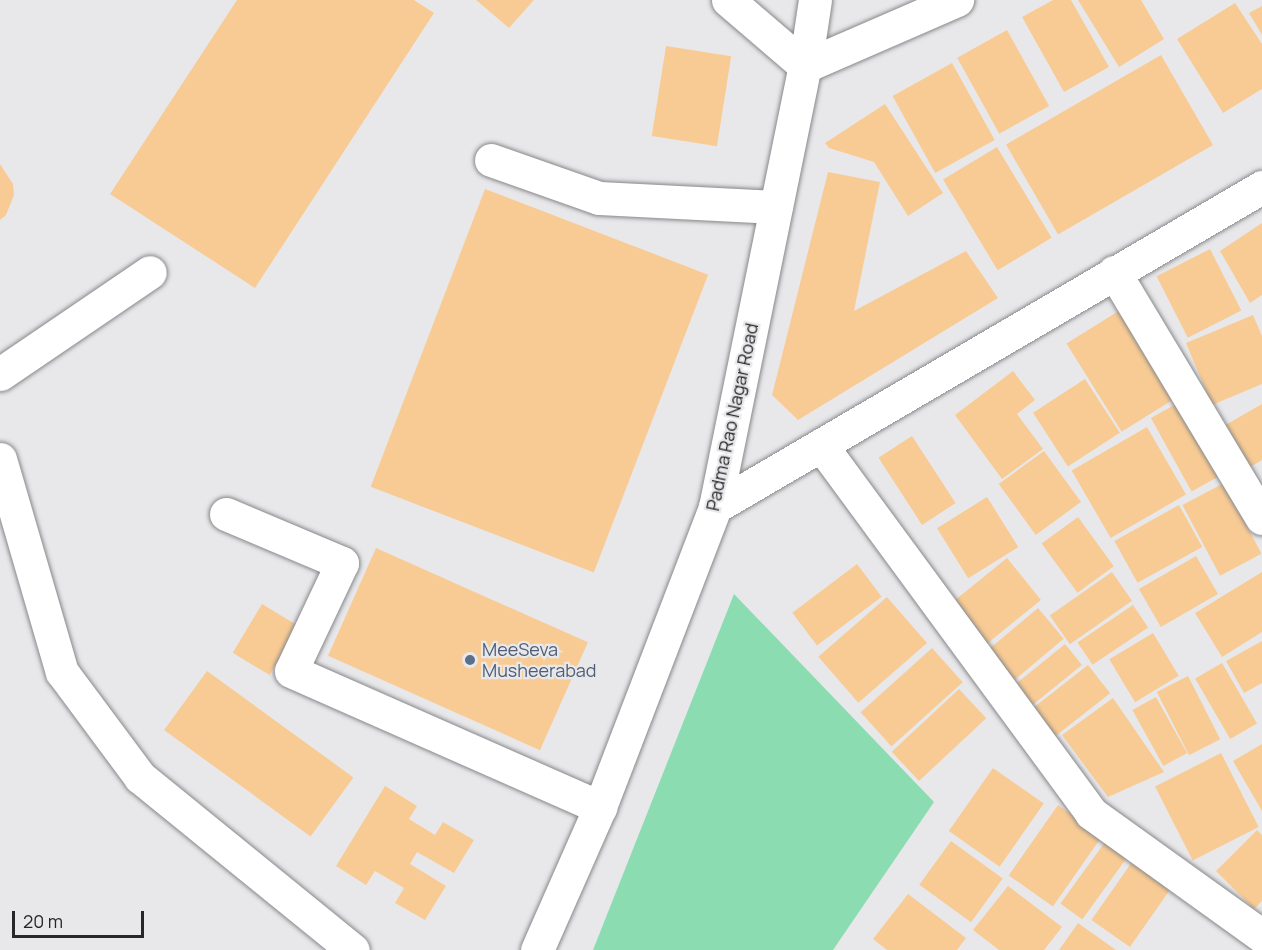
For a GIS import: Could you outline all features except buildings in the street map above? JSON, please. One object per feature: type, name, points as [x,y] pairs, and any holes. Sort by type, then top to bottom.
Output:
[{"type":"street","points":[[728,0],[805,66],[957,0]]},
{"type":"street","name":"Padma Rao Nagar Road","points":[[537,950],[600,807],[715,507],[805,66],[815,0]]},
{"type":"street","points":[[491,160],[599,198],[776,207]]},
{"type":"street","points":[[715,507],[1262,187]]},
{"type":"street","points":[[0,374],[150,272]]},
{"type":"street","points":[[1114,272],[1262,519]]},
{"type":"street","points":[[821,445],[1091,813],[1262,936]]},
{"type":"street","points":[[0,459],[62,672],[140,777],[353,950]]},
{"type":"street","points":[[226,514],[342,563],[291,671],[600,807]]},
{"type":"green space","points":[[734,594],[934,802],[833,950],[593,950]]},
{"type":"place","name":"MeeSeva Musheerabad","points":[[470,660]]}]
